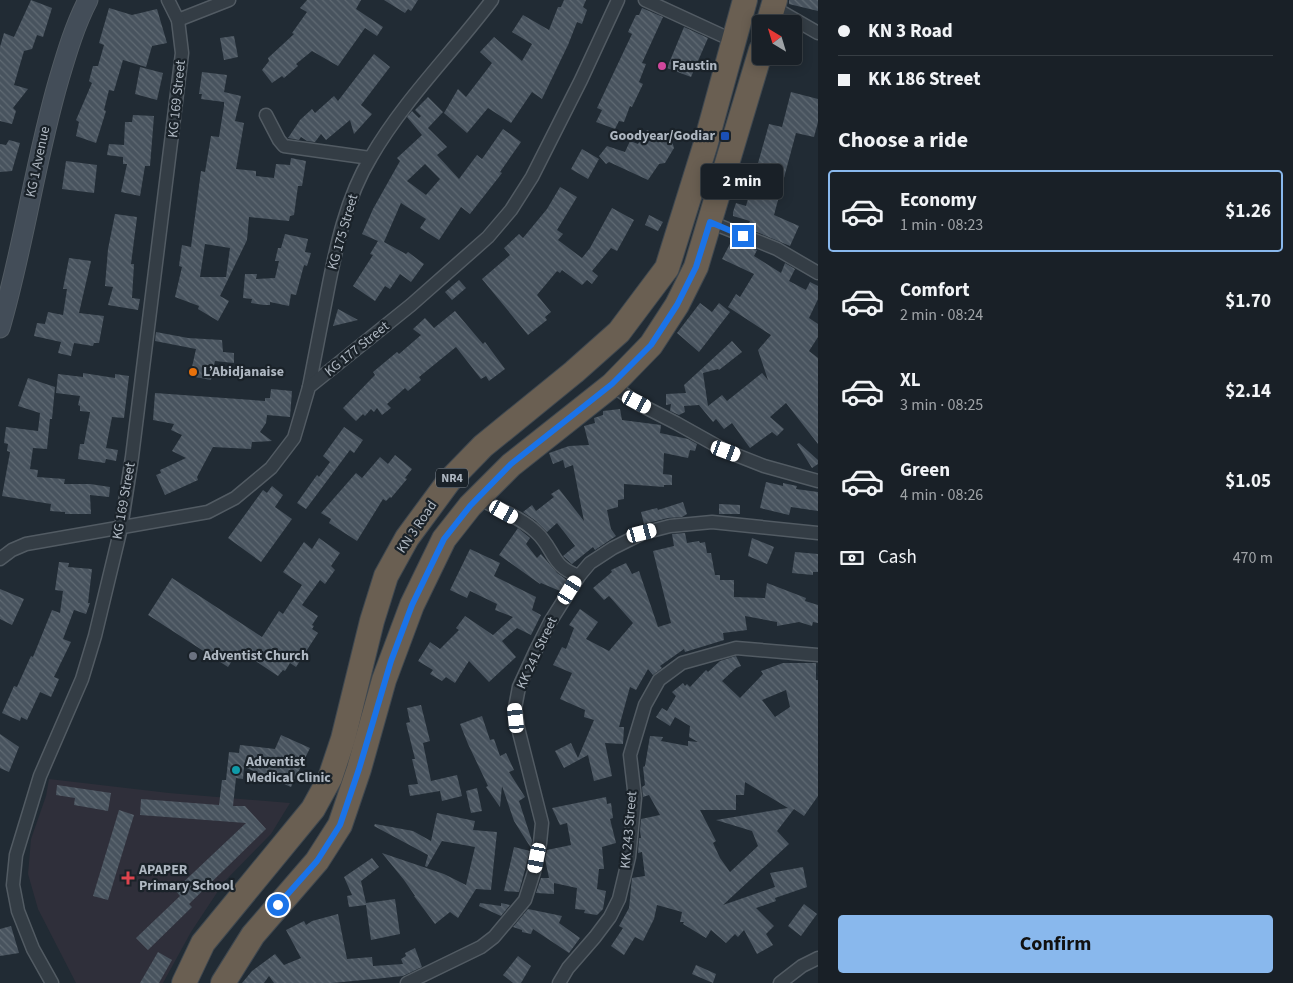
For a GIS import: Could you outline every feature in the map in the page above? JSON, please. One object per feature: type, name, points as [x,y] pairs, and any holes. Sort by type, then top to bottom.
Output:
[{"type":"highway","name":"KN 3 Road","points":[[184,983],[203,943],[307,816],[330,778],[343,738],[372,622],[386,576],[407,538],[449,481],[483,446],[574,372],[619,332],[667,268],[705,146],[745,0]]},
{"type":"highway","name":"NR4","points":[[223,983],[253,935],[317,861],[340,825],[359,769],[384,680],[412,605],[444,539],[478,498],[511,464],[612,384],[651,345],[677,305],[696,267],[757,65]]},
{"type":"street","name":"KG 1 Avenue","points":[[1,324],[48,117],[68,51],[88,0]]},
{"type":"street","name":"KG 169 Street","points":[[52,983],[33,949],[18,911],[14,885],[16,855],[40,776],[82,679],[96,636],[121,528],[132,457],[182,53],[178,20],[168,0]]},
{"type":"street","points":[[178,20],[229,0]]},
{"type":"street","name":"KG 175 Street","points":[[309,388],[336,248],[348,206],[370,158],[392,122],[466,35],[492,0]]},
{"type":"street","name":"KG 177 Street","points":[[309,388],[418,299],[488,237],[511,210],[532,177],[581,80],[618,0]]},
{"type":"street","points":[[645,0],[734,41]]},
{"type":"street","points":[[772,10],[818,34]]},
{"type":"street","points":[[266,115],[284,146],[370,158]]},
{"type":"street","points":[[710,222],[777,249],[818,273]]},
{"type":"street","points":[[612,384],[637,402],[726,451],[764,466],[818,481]]},
{"type":"street","points":[[0,558],[26,544],[208,512],[235,498],[271,468],[294,438],[309,388]]},
{"type":"street","points":[[478,498],[537,532],[552,556],[565,571],[579,576]]},
{"type":"street","name":"KK 241 Street","points":[[408,983],[481,947],[494,937],[525,900],[534,872],[542,823],[518,728],[515,708],[519,687],[550,622],[579,576],[590,563],[642,533],[670,526],[712,522],[818,534]]},
{"type":"street","name":"KK 243 Street","points":[[559,983],[568,968],[600,930],[620,899],[629,857],[635,798],[630,755],[645,705],[659,680],[682,663],[736,648],[818,655]]},
{"type":"street","points":[[780,983],[802,966],[818,958]]},
{"type":"shaded area","name":"APAPER Primary School","points":[[49,779],[169,793],[290,803],[271,834],[224,882],[191,932],[163,983],[76,983],[38,909],[28,874],[31,839],[46,796]]},
{"type":"building","points":[[31,0],[52,8],[43,37],[37,35],[32,49],[24,51],[14,85],[28,89],[13,108],[16,111],[12,124],[0,121],[0,47],[4,33],[14,37]]},
{"type":"building","points":[[307,0],[361,0],[356,9],[383,27],[377,36],[365,28],[338,66],[312,51],[296,64],[298,66],[284,78],[282,76],[272,83],[262,70],[269,61],[268,58],[294,34],[292,33],[307,12],[300,8]]},
{"type":"building","points":[[384,0],[418,0],[411,11],[408,9],[405,13]]},
{"type":"building","points":[[564,0],[586,0],[583,7],[587,10],[582,24],[577,22],[542,99],[532,92],[511,123],[488,108],[467,133],[444,113],[458,89],[466,97],[492,63],[480,52],[494,37],[522,61],[532,44],[512,32],[523,15],[549,30],[558,7],[561,7]]},
{"type":"building","points":[[789,0],[818,0],[818,11],[789,4]]},
{"type":"building","points":[[109,8],[132,15],[157,9],[167,43],[152,46],[146,67],[123,60],[114,91],[109,90],[104,110],[106,111],[96,143],[76,136],[79,122],[76,120],[92,83],[89,81],[93,66],[98,66],[104,45],[99,43]]},
{"type":"building","points":[[642,8],[663,17],[642,63],[646,64],[639,82],[643,84],[632,107],[630,106],[624,122],[619,121],[615,129],[596,122],[602,110],[597,108],[632,34],[628,32],[636,15],[639,15]]},
{"type":"building","points":[[684,27],[708,38],[691,77],[667,68]]},
{"type":"building","points":[[234,36],[238,57],[224,60],[220,38]]},
{"type":"building","points":[[374,54],[390,67],[361,105],[372,114],[354,134],[350,120],[326,140],[321,134],[315,142],[307,141],[301,137],[299,140],[288,138],[300,120],[312,109],[315,113],[334,96],[338,101]]},
{"type":"building","points":[[140,67],[163,73],[157,100],[135,94]]},
{"type":"building","points":[[202,72],[227,75],[224,92],[241,96],[235,121],[244,123],[236,169],[256,171],[256,176],[274,178],[276,164],[290,165],[291,158],[306,161],[302,186],[298,186],[294,215],[290,216],[289,221],[249,217],[247,240],[220,296],[229,301],[218,321],[198,309],[199,306],[175,297],[182,267],[179,266],[182,245],[191,247],[201,171],[205,172],[211,136],[219,137],[224,106],[224,102],[201,99],[202,94],[199,94]],"holes":[[[205,244],[230,248],[226,277],[200,277]]]},
{"type":"building","points":[[791,92],[818,99],[818,122],[814,137],[796,133],[774,215],[799,226],[790,246],[747,228],[750,221],[733,216],[733,212],[736,203],[746,206],[769,124],[782,127]]},
{"type":"building","points":[[428,97],[443,112],[428,128],[447,147],[437,155],[459,179],[477,155],[482,159],[503,129],[521,142],[500,172],[502,173],[470,214],[461,207],[439,240],[420,228],[426,219],[401,203],[384,242],[406,254],[408,252],[424,264],[411,282],[400,274],[390,289],[385,286],[375,301],[353,286],[373,255],[370,254],[378,241],[362,234],[373,209],[400,161],[397,158],[422,135],[407,117],[412,111],[419,118],[421,116],[415,110]],"holes":[[[425,164],[440,179],[426,195],[407,181]]]},
{"type":"building","points":[[133,115],[154,116],[150,166],[145,166],[140,196],[121,192],[127,164],[123,164],[123,157],[107,155],[109,144],[124,145],[125,122],[132,122]]},
{"type":"building","points":[[647,130],[672,141],[674,148],[665,163],[659,164],[648,180],[609,162],[606,164],[599,156],[607,146],[625,152],[630,141],[638,144]]},
{"type":"building","points":[[9,140],[20,143],[12,171],[0,172],[0,144],[6,145]]},
{"type":"building","points":[[582,149],[599,159],[588,179],[571,169]]},
{"type":"building","points":[[66,161],[97,165],[94,193],[62,189]]},
{"type":"building","points":[[560,187],[577,197],[557,230],[563,234],[558,240],[582,258],[590,248],[612,208],[634,220],[617,251],[611,248],[592,271],[598,276],[592,284],[587,280],[582,285],[562,270],[560,273],[557,271],[537,295],[551,312],[545,317],[547,320],[528,335],[482,279],[510,255],[504,248],[519,234],[523,238],[547,209]]},
{"type":"building","points":[[115,214],[137,217],[131,264],[134,264],[132,298],[140,299],[138,310],[108,305],[113,287],[105,286],[108,249]]},
{"type":"building","points":[[649,215],[663,222],[658,231],[645,225]]},
{"type":"building","points":[[285,234],[308,239],[305,252],[311,253],[307,266],[304,265],[296,295],[291,294],[289,306],[270,302],[270,305],[251,303],[252,299],[243,298],[245,274],[257,274],[256,279],[275,278],[279,261],[275,261],[278,248],[281,248]]},
{"type":"building","points":[[732,240],[757,250],[754,256],[781,273],[785,263],[795,269],[789,281],[806,290],[810,282],[818,286],[818,299],[809,318],[818,324],[818,337],[809,351],[818,358],[818,444],[786,403],[770,417],[784,429],[777,436],[772,432],[750,448],[732,423],[724,429],[716,419],[713,422],[699,405],[684,406],[685,412],[679,415],[670,411],[671,404],[666,405],[666,394],[686,393],[684,385],[732,341],[742,352],[719,370],[703,373],[708,406],[722,395],[727,401],[762,373],[768,380],[758,350],[771,335],[728,307],[736,294],[740,297],[754,274],[722,259]]},
{"type":"building","points":[[69,258],[91,261],[79,313],[104,316],[99,343],[94,343],[93,346],[74,343],[71,356],[58,353],[61,342],[34,336],[37,323],[45,324],[48,312],[63,315],[67,289],[63,289]]},
{"type":"building","points":[[459,280],[466,288],[452,300],[445,292]]},
{"type":"building","points":[[700,303],[712,312],[719,303],[730,312],[699,352],[677,333]]},
{"type":"building","points":[[338,309],[358,320],[333,326]]},
{"type":"building","points":[[455,311],[483,344],[485,342],[505,369],[489,381],[486,376],[481,379],[456,347],[419,377],[421,380],[408,391],[405,388],[387,404],[391,408],[382,415],[377,408],[374,412],[371,409],[365,416],[363,414],[356,421],[343,408],[375,375],[373,372],[397,352],[399,354],[421,335],[413,329],[425,318],[434,328]]},
{"type":"building","points":[[156,332],[188,338],[222,340],[223,352],[234,353],[234,363],[215,361],[211,380],[190,376],[196,349],[155,341]]},
{"type":"building","points":[[83,373],[115,378],[115,374],[129,376],[124,418],[112,417],[106,448],[118,450],[116,461],[106,459],[105,463],[78,459],[80,444],[84,444],[90,412],[80,411],[80,406],[78,405],[80,396],[56,393],[58,374],[83,377]]},
{"type":"building","points":[[28,378],[55,387],[47,449],[33,448],[30,469],[38,470],[37,477],[65,479],[64,484],[90,484],[110,487],[109,497],[90,495],[91,514],[65,514],[65,512],[50,511],[51,504],[2,496],[10,452],[7,451],[8,444],[4,443],[6,427],[38,431],[40,413],[18,406]]},
{"type":"building","points":[[271,389],[292,391],[290,417],[267,415],[266,423],[260,432],[272,441],[252,442],[251,449],[213,447],[197,477],[198,480],[165,495],[156,475],[161,473],[160,470],[186,458],[172,451],[182,435],[171,430],[174,424],[153,420],[155,393],[265,401],[265,398],[270,398]]},
{"type":"building","points":[[620,409],[622,420],[661,425],[660,433],[688,439],[697,444],[695,451],[690,450],[688,458],[664,453],[663,474],[672,475],[672,485],[664,485],[664,487],[624,484],[624,499],[618,500],[618,507],[607,510],[611,529],[616,536],[595,550],[593,547],[572,564],[563,556],[575,546],[557,523],[547,532],[523,512],[532,505],[536,511],[554,497],[551,494],[559,489],[584,521],[573,465],[565,468],[563,460],[553,464],[549,453],[569,446],[589,445],[584,426],[595,423],[594,418],[603,415],[603,411]]},
{"type":"building","points":[[344,427],[363,440],[354,453],[350,450],[306,509],[297,503],[317,475],[319,477],[330,462],[323,456]]},
{"type":"building","points":[[799,443],[818,460],[818,464],[812,468],[797,444]]},
{"type":"building","points":[[395,455],[412,469],[405,478],[407,479],[391,498],[386,501],[383,499],[357,541],[329,523],[331,519],[321,513],[356,473],[362,478],[380,457],[388,464]]},
{"type":"building","points":[[766,482],[783,486],[783,483],[797,486],[796,489],[818,492],[818,511],[791,507],[789,515],[760,508]]},
{"type":"building","points":[[272,486],[283,495],[275,507],[292,519],[261,562],[228,538],[263,490],[267,493]]},
{"type":"building","points":[[683,502],[687,514],[682,517],[668,518],[644,524],[641,512],[657,508],[658,510]]},
{"type":"building","points":[[719,504],[740,505],[740,514],[719,514]]},
{"type":"building","points":[[518,528],[530,538],[526,544],[537,558],[541,554],[557,573],[567,580],[560,591],[540,584],[499,555]]},
{"type":"building","points":[[685,533],[687,543],[705,542],[707,553],[711,553],[715,575],[720,575],[720,580],[734,580],[734,597],[765,598],[767,583],[806,598],[805,601],[818,605],[818,623],[813,622],[812,626],[799,622],[777,626],[777,622],[745,616],[747,630],[723,633],[724,640],[685,652],[684,649],[660,666],[662,668],[653,675],[648,669],[636,690],[630,687],[619,727],[624,727],[623,744],[605,743],[612,776],[594,781],[588,755],[564,768],[555,751],[571,743],[578,758],[594,720],[584,717],[585,710],[560,699],[572,673],[553,665],[562,647],[566,649],[574,628],[569,625],[580,609],[598,622],[586,639],[609,651],[633,623],[609,596],[604,600],[593,588],[612,572],[611,570],[626,563],[632,574],[639,571],[658,627],[671,623],[653,551],[674,546],[672,534]]},
{"type":"building","points":[[319,538],[340,553],[331,566],[335,570],[325,584],[320,580],[302,605],[318,616],[312,625],[314,626],[312,629],[318,633],[296,667],[290,663],[285,671],[283,670],[278,676],[239,650],[228,667],[148,615],[172,578],[262,637],[279,611],[283,614],[302,585],[283,572],[304,542],[312,549]]},
{"type":"building","points":[[752,538],[774,547],[767,564],[748,556]]},
{"type":"building","points":[[470,549],[500,563],[494,576],[536,597],[532,610],[541,615],[531,635],[517,628],[502,641],[516,657],[489,682],[469,661],[455,683],[446,677],[442,681],[430,674],[433,670],[418,661],[430,642],[440,649],[459,630],[456,628],[465,616],[493,635],[513,617],[495,610],[497,604],[470,591],[467,598],[450,590]]},
{"type":"building","points":[[795,552],[818,554],[818,572],[813,572],[813,575],[792,573]]},
{"type":"building","points":[[59,562],[69,563],[68,567],[92,569],[88,603],[90,603],[86,614],[74,610],[63,639],[71,642],[54,677],[59,679],[51,697],[40,692],[27,720],[21,717],[20,721],[2,713],[14,686],[17,687],[31,656],[33,657],[52,610],[60,613],[63,591],[55,590]]},
{"type":"building","points":[[0,589],[24,599],[12,625],[0,619]]},
{"type":"building","points":[[736,656],[741,666],[736,668],[722,681],[740,698],[763,674],[761,671],[783,663],[816,663],[816,680],[818,680],[818,796],[804,816],[794,809],[777,831],[789,844],[723,905],[775,887],[770,873],[803,867],[807,887],[775,898],[776,901],[756,908],[774,926],[766,934],[773,945],[757,954],[744,930],[738,937],[735,934],[726,943],[711,930],[706,938],[683,924],[684,922],[680,922],[682,912],[657,905],[654,919],[643,941],[635,937],[624,955],[611,946],[623,928],[619,926],[629,908],[632,878],[645,876],[642,852],[638,853],[639,838],[641,838],[641,819],[660,815],[649,795],[643,797],[642,787],[645,785],[643,767],[645,766],[650,736],[663,737],[661,741],[688,746],[688,741],[698,742],[689,737],[690,726],[675,717],[670,726],[656,717],[662,708],[667,711],[676,696],[672,692],[683,683],[685,686],[687,684],[690,687],[706,670],[708,672],[720,661]],"holes":[[[786,690],[790,707],[775,717],[762,700]],[[745,782],[788,808],[716,820],[752,831],[758,846],[730,872],[720,858],[713,843],[716,841],[700,810],[736,810],[736,795],[744,795]]]},
{"type":"building","points":[[421,705],[430,741],[423,743],[431,781],[457,775],[462,796],[442,801],[440,791],[410,796],[408,785],[418,784],[412,759],[415,759],[406,723],[410,722],[407,708]]},
{"type":"building","points":[[482,716],[490,740],[494,739],[500,756],[506,753],[514,770],[509,772],[525,797],[519,801],[532,841],[531,848],[514,821],[502,786],[500,807],[486,787],[488,786],[460,724]]},
{"type":"building","points":[[0,734],[19,747],[9,772],[0,768]]},
{"type":"building","points":[[281,735],[310,748],[291,787],[244,767],[243,779],[236,778],[233,806],[245,806],[266,829],[189,904],[192,907],[148,950],[136,938],[180,896],[175,890],[246,823],[140,815],[141,799],[219,805],[222,780],[226,780],[229,752],[239,753],[240,745],[275,749]]},
{"type":"building","points":[[57,785],[111,793],[108,811],[74,805],[75,798],[56,795]]},
{"type":"building","points":[[477,788],[482,811],[471,813],[466,791]]},
{"type":"building","points":[[606,797],[607,804],[611,803],[613,818],[610,819],[616,843],[602,847],[604,869],[599,869],[597,889],[606,891],[603,909],[597,915],[584,913],[585,910],[575,909],[577,888],[554,883],[554,894],[536,893],[541,878],[549,878],[545,859],[547,850],[571,845],[567,823],[560,825],[552,808]]},
{"type":"building","points":[[119,810],[134,815],[108,900],[93,896]]},
{"type":"building","points":[[437,813],[475,821],[473,830],[497,832],[491,890],[476,889],[458,918],[450,912],[435,924],[382,853],[444,874],[466,885],[475,847],[442,841],[427,867],[425,866],[428,855],[374,826],[375,824],[413,831],[431,841]]},
{"type":"building","points":[[514,847],[530,851],[519,892],[504,891]]},
{"type":"building","points":[[372,858],[379,867],[361,881],[366,903],[395,899],[400,934],[371,940],[366,905],[349,907],[347,896],[352,895],[344,877]]},
{"type":"building","points":[[480,903],[501,906],[501,903],[510,905],[501,916],[479,906]]},
{"type":"building","points":[[804,904],[817,914],[801,936],[788,926]]},
{"type":"building","points":[[528,909],[562,916],[559,923],[580,938],[569,953],[533,929],[531,934],[513,927]]},
{"type":"building","points":[[338,914],[347,959],[372,957],[373,966],[403,964],[401,959],[406,956],[405,953],[415,948],[422,967],[403,976],[332,983],[274,983],[269,976],[264,983],[242,983],[252,971],[275,954],[284,965],[301,958],[286,930],[304,921],[306,925],[312,921]]},
{"type":"building","points":[[11,926],[19,953],[0,956],[0,929]]},
{"type":"building","points":[[158,952],[172,960],[159,983],[140,983]]},
{"type":"building","points":[[518,956],[531,966],[521,983],[513,983],[503,975]]},
{"type":"building","points":[[696,965],[716,974],[713,983],[692,974]]},
{"type":"place","name":"Faustin","points":[[662,66]]},
{"type":"place","name":"Goodyear/Godiar","points":[[725,136]]},
{"type":"place","name":"L’Abidjanaise","points":[[193,372]]},
{"type":"place","name":"Adventist Church","points":[[193,656]]},
{"type":"place","name":"Adventist Medical Clinic","points":[[236,770]]},
{"type":"place","name":"APAPER Primary School","points":[[128,878]]},
{"type":"route","points":[[278,905],[317,861],[340,825],[359,769],[384,680],[412,605],[444,539],[470,506],[511,464],[612,384],[651,345],[677,305],[696,267],[710,222],[743,236]]}]
